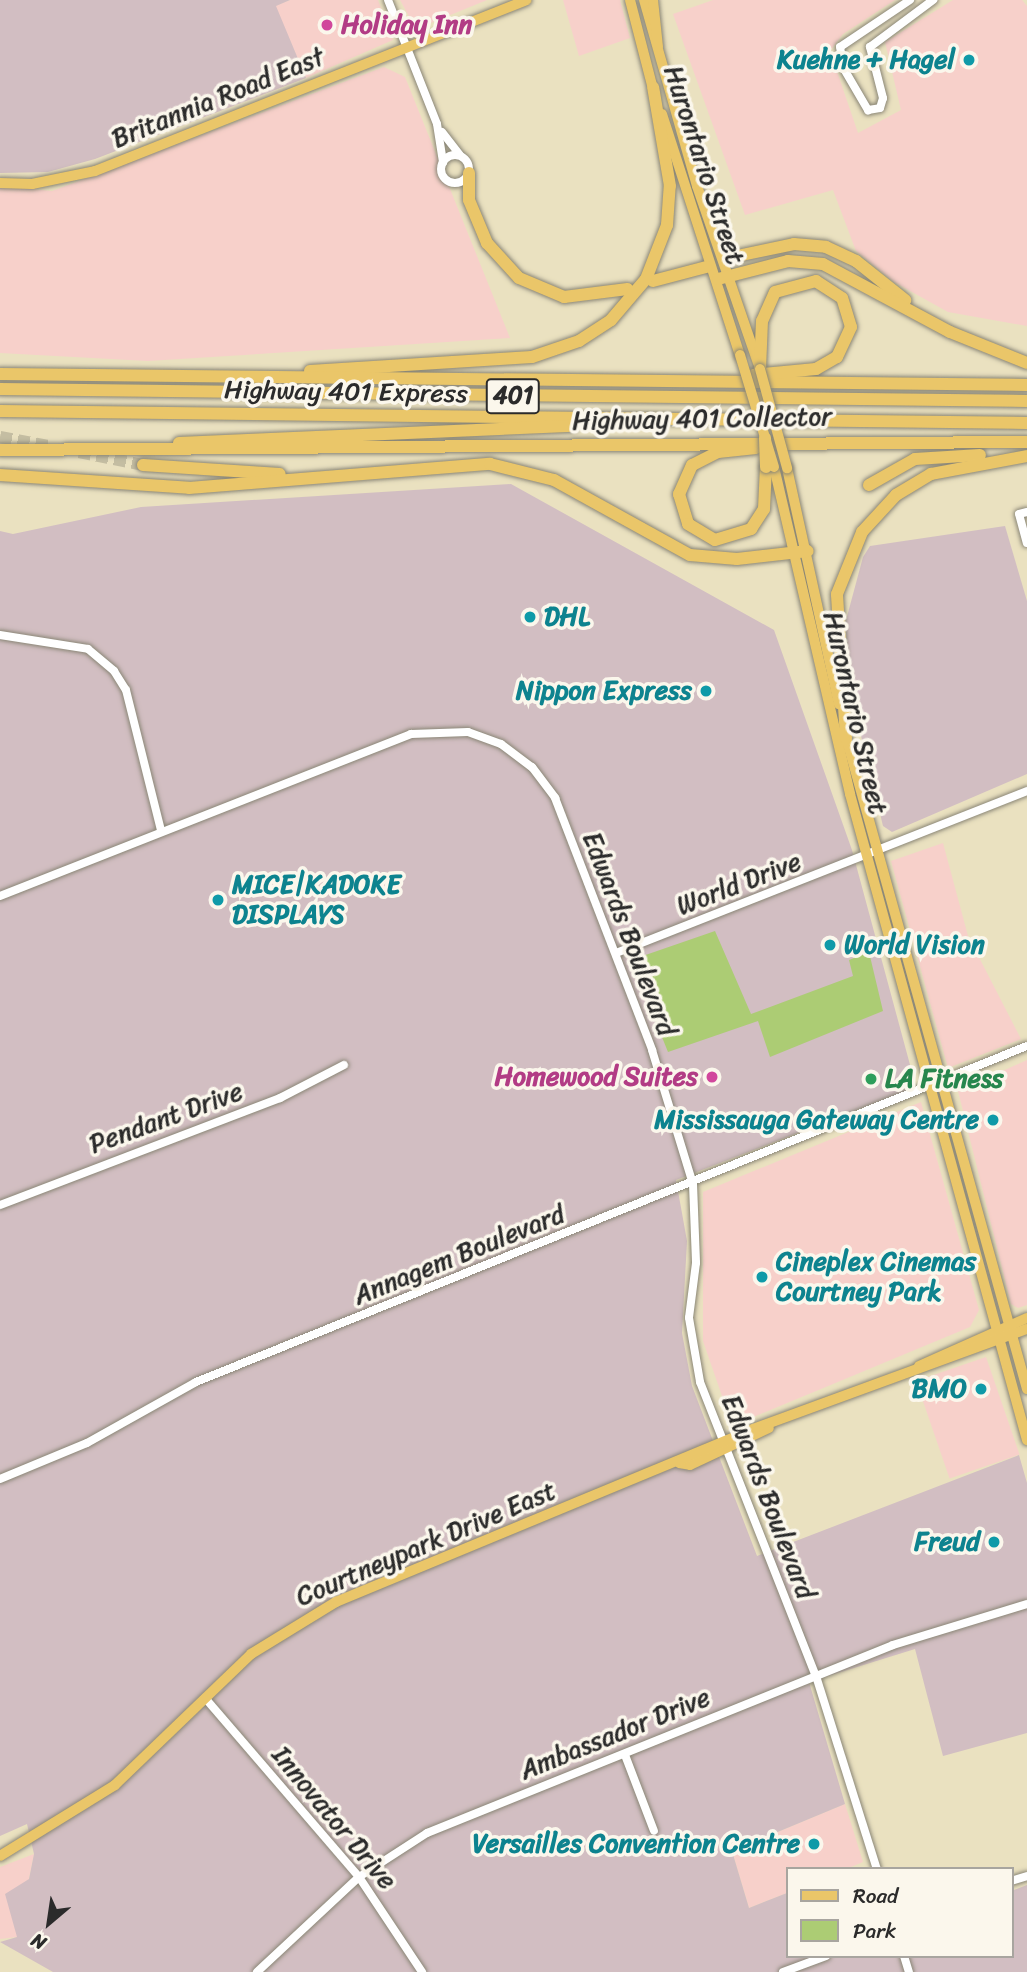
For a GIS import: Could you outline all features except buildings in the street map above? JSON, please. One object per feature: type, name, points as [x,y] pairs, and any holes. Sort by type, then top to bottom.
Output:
[{"type":"highway","points":[[220,375],[506,360],[590,335],[638,292],[665,233],[670,186],[653,87]]},
{"type":"highway","points":[[468,173],[470,200],[487,243],[519,278],[564,297],[627,289]]},
{"type":"highway","points":[[737,256],[794,244],[826,247],[876,275],[917,313]]},
{"type":"highway","points":[[724,277],[788,261],[823,264],[917,313],[1027,363]]},
{"type":"highway","points":[[653,281],[706,267]]},
{"type":"highway","points":[[712,382],[826,364],[845,348],[851,327],[842,298],[816,281],[784,286],[764,309],[758,354],[760,369]]},
{"type":"highway","name":"Highway 401 Collector","points":[[0,374],[1027,385]]},
{"type":"highway","name":"Highway 401 Express","points":[[0,390],[1027,401]]},
{"type":"highway","name":"Highway 401 Express","points":[[0,411],[1027,423]]},
{"type":"highway","points":[[155,449],[184,441],[337,433],[714,420]]},
{"type":"highway","points":[[765,438],[770,467],[764,509],[751,529],[715,540],[688,524],[680,486],[705,457],[847,440]]},
{"type":"highway","name":"Highway 401 Collector","points":[[0,450],[847,440],[1027,442]]},
{"type":"highway","points":[[869,485],[898,465],[934,455],[1027,456]]},
{"type":"highway","points":[[846,738],[837,594],[862,532],[896,495],[931,474],[1027,456]]},
{"type":"highway","points":[[143,465],[232,475],[508,466],[591,498],[690,555],[737,559],[802,551]]},
{"type":"highway","points":[[0,475],[189,488],[354,473]]},
{"type":"main road","name":"Britannia Road East","points":[[0,183],[32,184],[94,171],[526,0]]},
{"type":"main road","name":"Hurontario Street","points":[[630,0],[653,87],[724,277],[758,354]]},
{"type":"main road","name":"Hurontario Street","points":[[644,0],[724,277],[740,355],[765,438]]},
{"type":"main road","points":[[653,0],[661,33],[657,50]]},
{"type":"main road","name":"Hurontario Street","points":[[760,369],[787,468],[821,684],[943,1084],[1027,1389]]},
{"type":"main road","name":"Hurontario Street","points":[[770,467],[802,551],[928,1090],[1027,1440]]},
{"type":"main road","points":[[1011,1330],[1027,1318]]},
{"type":"main road","points":[[1011,1330],[1027,1329]]},
{"type":"main road","name":"Courtneypark Drive East","points":[[0,1856],[5,1847],[115,1786],[251,1654],[336,1601],[1011,1330]]},
{"type":"street","points":[[388,0],[436,124],[443,163],[450,182],[468,173],[460,155],[436,124]]},
{"type":"street","points":[[910,0],[844,41],[839,52],[860,104],[871,111],[883,98],[868,55],[880,34],[933,0]]},
{"type":"street","points":[[874,23],[880,34]]},
{"type":"street","points":[[443,163],[460,155]]},
{"type":"street","points":[[1023,513],[1027,543]]},
{"type":"street","points":[[0,635],[59,640],[88,649],[114,671],[126,690],[161,830]]},
{"type":"street","name":"Edwards Boulevard","points":[[0,895],[411,734],[468,732],[519,756],[555,798],[616,953],[693,1184],[696,1263],[689,1318],[700,1382],[816,1676],[876,1867]]},
{"type":"street","name":"World Drive","points":[[616,953],[872,855],[1027,791]]},
{"type":"street","name":"Annagem Boulevard","points":[[0,1479],[87,1443],[196,1382],[943,1084],[1027,1046]]},
{"type":"street","name":"Pendant Drive","points":[[0,1205],[304,1088],[344,1065]]},
{"type":"street","name":"Ambassador Drive","points":[[257,1972],[359,1877],[427,1833],[932,1630],[1027,1604]]},
{"type":"street","name":"Innovator Drive","points":[[205,1698],[359,1877],[422,1972]]},
{"type":"street","points":[[625,1755],[654,1831]]},
{"type":"street","points":[[783,1972],[821,1958]]},
{"type":"shaded area","points":[[0,0],[290,0],[276,6],[306,78],[95,159],[48,172],[0,173]]},
{"type":"shaded area","points":[[290,0],[378,0],[393,40],[306,78],[275,6]]},
{"type":"shaded area","points":[[400,0],[487,0],[416,29]]},
{"type":"shaded area","points":[[563,0],[620,0],[630,38],[579,56]]},
{"type":"shaded area","points":[[713,0],[895,0],[843,34],[830,51],[858,133],[901,110],[885,42],[953,0],[1022,0],[1027,6],[1027,326],[948,312],[894,282],[856,251],[833,190],[745,215],[673,14]]},
{"type":"shaded area","points":[[384,67],[405,77],[510,338],[148,361],[0,353],[0,186],[52,191]]},
{"type":"shaded area","points":[[511,484],[774,630],[852,850],[916,1087],[676,1180],[687,1241],[682,1333],[692,1386],[757,1556],[1019,1455],[1027,1483],[1027,1733],[943,1756],[915,1649],[809,1682],[845,1804],[732,1851],[749,1908],[786,1893],[786,1958],[1013,1958],[1013,1890],[1027,1885],[1027,1972],[53,1972],[0,1942],[17,1937],[5,1894],[29,1879],[34,1854],[27,1824],[0,1836],[0,531],[13,534],[141,507]]},
{"type":"shaded area","points":[[1005,526],[1027,601],[1027,774],[892,832],[883,826],[854,707],[845,624],[863,557],[870,546]]},
{"type":"shaded area","points":[[943,843],[968,936],[1021,1039],[948,1068],[891,861]]},
{"type":"shaded area","points":[[1027,1060],[1027,1305],[1018,1308],[1011,1304],[958,1091]]},
{"type":"shaded area","points":[[921,1102],[979,1310],[970,1327],[739,1423],[730,1419],[703,1341],[703,1192]]},
{"type":"shaded area","points":[[986,1357],[1020,1454],[950,1478],[916,1381]]},
{"type":"shaded area","points":[[845,1804],[863,1862],[851,1867],[786,1867],[786,1893],[749,1908],[732,1851]]},
{"type":"shaded area","points":[[34,1854],[17,1937],[0,1939],[0,1867]]},
{"type":"green space","points":[[715,931],[751,1014],[853,976],[849,960],[869,952],[883,1011],[770,1057],[758,1021],[668,1052],[631,960]]},
{"type":"tunnel","points":[[0,437],[48,446]]},
{"type":"tunnel","points":[[79,452],[143,465]]},
{"type":"place","name":"Holiday Inn","points":[[327,25]]},
{"type":"place","name":"Kuehne + Hagel","points":[[969,60]]},
{"type":"place","name":"DHL","points":[[530,617]]},
{"type":"place","name":"Nippon Express","points":[[706,691]]},
{"type":"place","name":"MICE|KADOKE DISPLAYS","points":[[218,900]]},
{"type":"place","name":"World Vision","points":[[830,945]]},
{"type":"place","name":"Homewood Suites","points":[[712,1077]]},
{"type":"place","name":"LA Fitness","points":[[871,1079]]},
{"type":"place","name":"Mississauga Gateway Centre","points":[[993,1120]]},
{"type":"place","name":"Cineplex Cinemas Courtney Park","points":[[762,1277]]},
{"type":"place","name":"BMO","points":[[981,1389]]},
{"type":"place","name":"Freud","points":[[994,1542]]},
{"type":"place","name":"Versailles Convention Centre","points":[[814,1844]]}]
